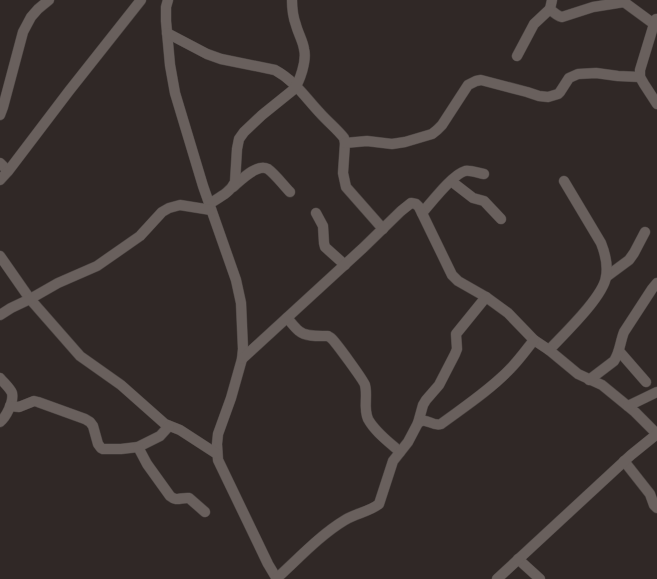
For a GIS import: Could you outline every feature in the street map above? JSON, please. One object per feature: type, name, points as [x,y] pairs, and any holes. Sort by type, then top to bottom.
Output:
[{"type":"street","points":[[0,115],[24,32],[31,17],[49,0]]},
{"type":"street","points":[[0,180],[8,172],[69,91],[141,0]]},
{"type":"street","points":[[168,0],[166,7],[167,33],[170,65],[176,93],[203,186],[237,285],[241,303],[242,359],[231,398],[218,434],[216,444],[218,460],[268,564],[277,579],[329,531],[346,519],[365,512],[379,504],[393,461],[408,442],[418,423],[423,405],[439,385],[455,354],[457,349],[456,334],[486,297]]},
{"type":"street","points":[[233,187],[239,139],[244,132],[262,115],[297,86],[304,62],[305,50],[295,23],[292,0]]},
{"type":"street","points":[[551,4],[553,12],[562,17],[593,7],[624,2],[656,21],[640,70],[640,77],[657,104]]},
{"type":"street","points":[[517,56],[534,24],[551,4]]},
{"type":"street","points":[[167,33],[207,54],[221,59],[275,70],[297,86],[344,138],[343,172],[346,187],[383,229]]},
{"type":"street","points":[[345,143],[367,141],[392,144],[405,142],[432,134],[442,125],[468,85],[476,81],[481,80],[538,96],[548,97],[558,94],[569,78],[578,74],[596,73],[640,77]]},
{"type":"street","points":[[0,163],[8,172]]},
{"type":"street","points":[[0,315],[58,284],[97,266],[140,236],[162,212],[169,208],[180,205],[210,207],[252,172],[261,168],[272,172],[290,192]]},
{"type":"street","points":[[422,213],[451,181],[464,172],[468,171],[484,174]]},
{"type":"street","points":[[451,181],[473,198],[484,201],[501,219]]},
{"type":"street","points":[[549,350],[593,302],[602,288],[606,277],[604,252],[564,181]]},
{"type":"street","points":[[242,359],[345,265],[401,211],[411,203],[416,204],[419,207],[452,275],[458,281],[508,312],[534,340],[549,350],[578,374],[602,385],[636,412],[657,434],[624,461],[497,579]]},
{"type":"street","points":[[316,213],[323,226],[325,247],[345,265]]},
{"type":"street","points":[[606,277],[629,260],[645,232]]},
{"type":"street","points":[[0,256],[30,299],[80,356],[121,385],[164,424],[180,430],[217,454]]},
{"type":"street","points":[[590,380],[617,357],[624,332],[657,283]]},
{"type":"street","points":[[287,318],[302,333],[306,335],[328,336],[338,346],[364,382],[367,393],[365,406],[369,420],[382,436],[400,452]]},
{"type":"street","points":[[418,423],[421,420],[424,420],[435,425],[441,424],[473,401],[504,375],[534,340]]},
{"type":"street","points":[[619,351],[646,382]]},
{"type":"street","points":[[0,378],[12,393],[10,406],[5,417],[0,422]]},
{"type":"street","points":[[628,406],[657,392]]},
{"type":"street","points":[[10,406],[19,407],[34,401],[85,419],[93,426],[98,444],[104,449],[138,447],[160,436],[169,426]]},
{"type":"street","points":[[138,447],[147,464],[173,499],[189,498],[205,512]]},
{"type":"street","points":[[624,461],[648,490],[654,505],[657,508]]},
{"type":"street","points":[[518,559],[540,579]]}]
